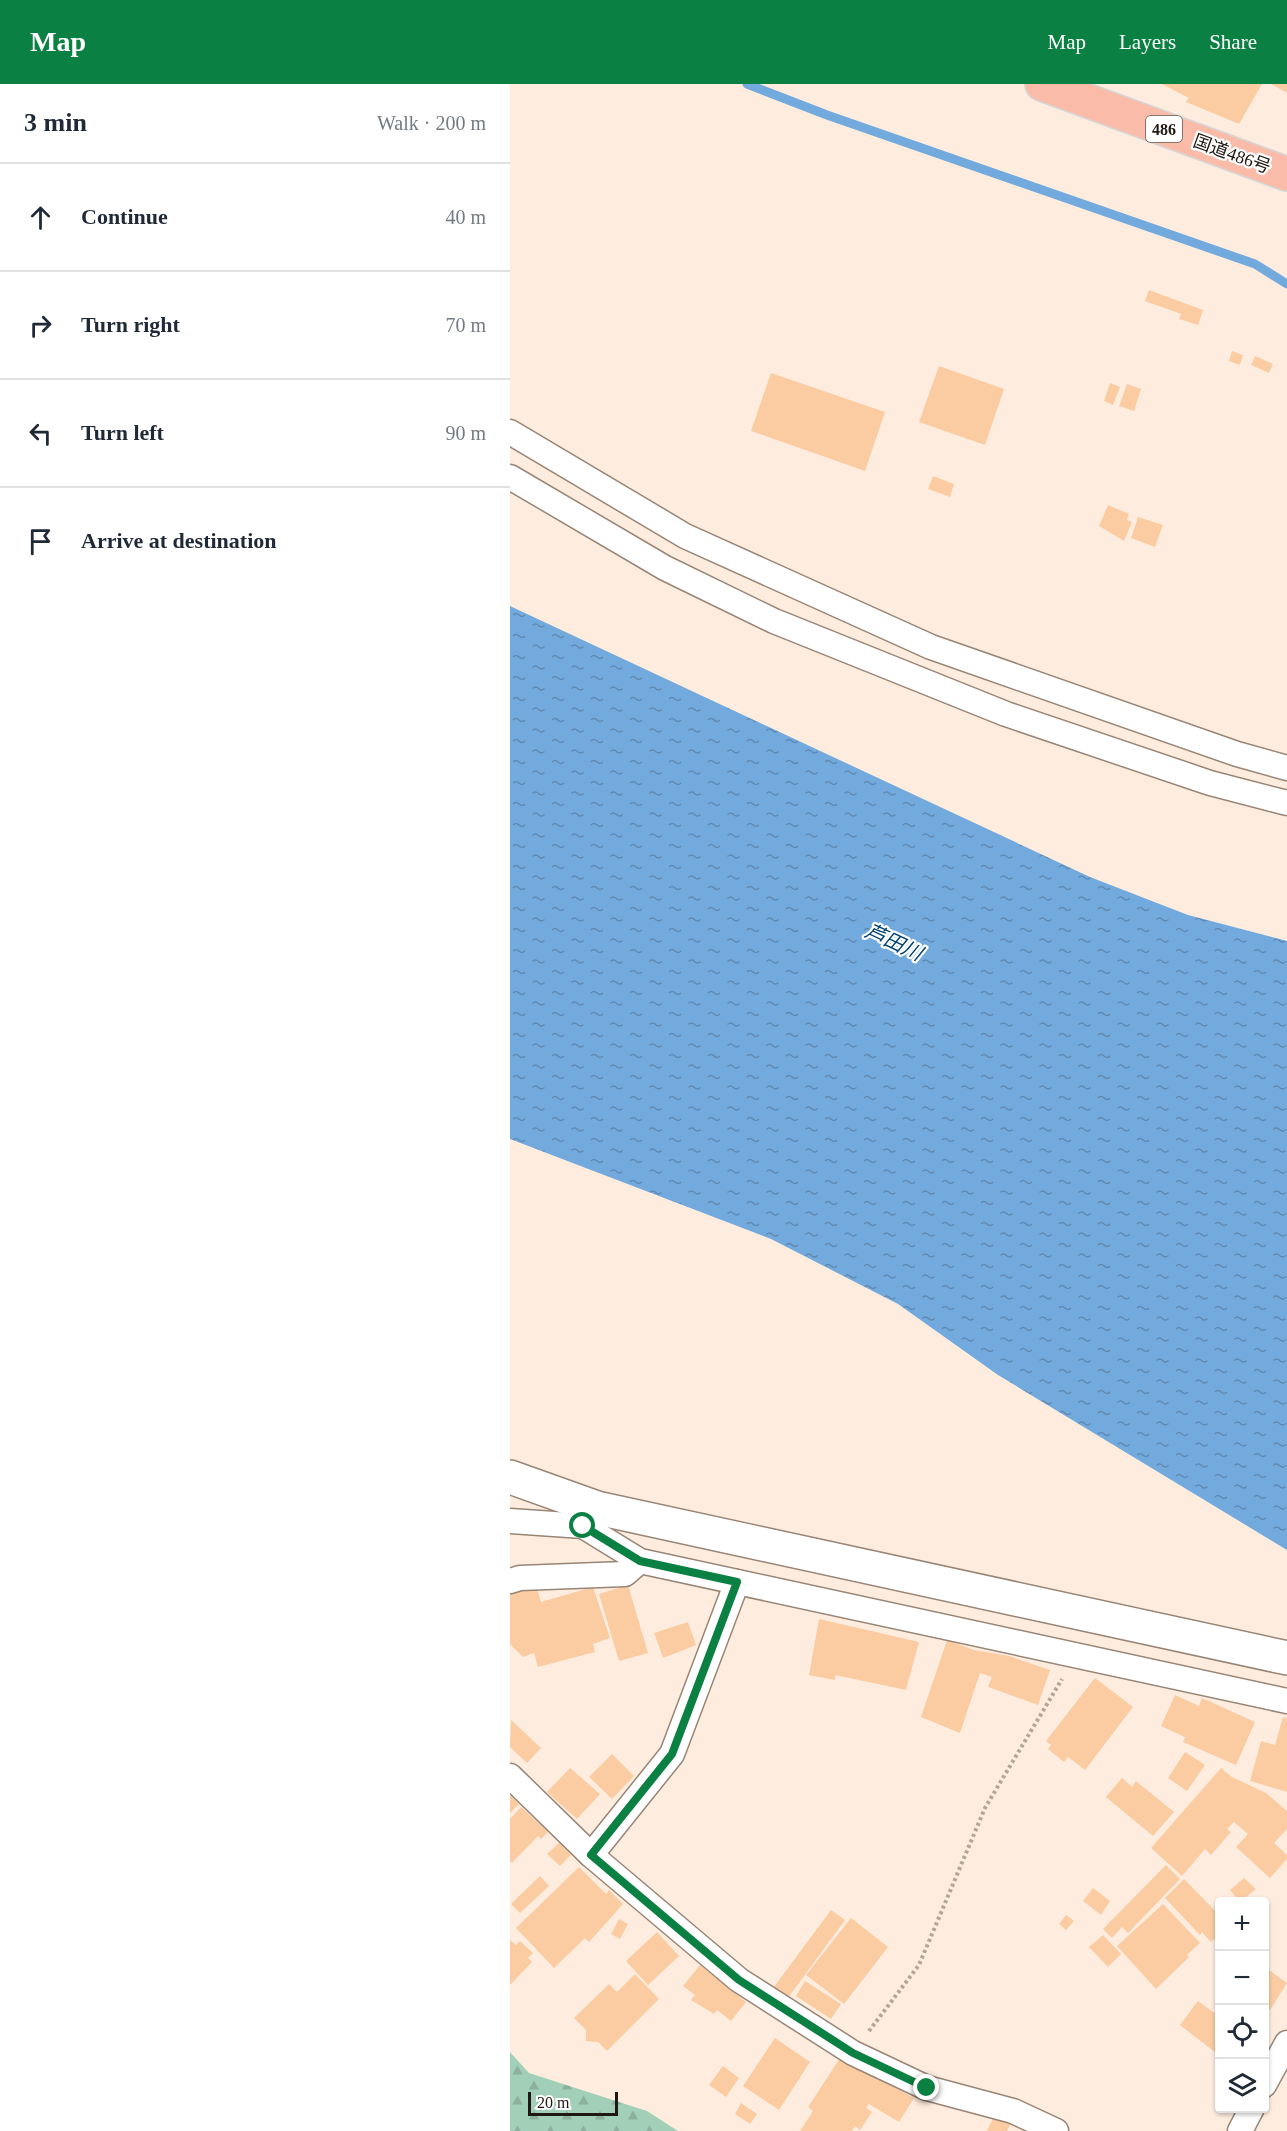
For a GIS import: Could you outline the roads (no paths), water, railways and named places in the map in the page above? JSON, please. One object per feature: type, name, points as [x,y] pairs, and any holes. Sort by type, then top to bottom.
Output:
[{"type":"highway","name":"国道486号","points":[[1042,84],[1287,174]]},
{"type":"street","points":[[510,432],[685,536],[931,647],[1237,754],[1287,768]]},
{"type":"street","points":[[510,477],[665,568],[774,621],[1006,714],[1210,783],[1287,803]]},
{"type":"street","points":[[510,1477],[590,1517],[640,1561],[1287,1701]]},
{"type":"street","points":[[510,1521],[590,1517],[1287,1658]]},
{"type":"street","points":[[510,1581],[520,1578],[625,1574],[640,1561]]},
{"type":"street","points":[[591,1855],[672,1754],[737,1582]]},
{"type":"street","points":[[510,1776],[591,1855],[739,1980],[853,2053],[927,2088],[1013,2111],[1056,2131]]},
{"type":"street","points":[[1269,2076],[1287,2043]]},
{"type":"street","points":[[1240,2131],[1250,2113]]},
{"type":"water","name":"芦田川","points":[[510,606],[1090,877],[1188,915],[1287,941],[1287,1550],[998,1375],[898,1304],[771,1239],[510,1139]]},
{"type":"waterway","points":[[747,84],[827,115],[1255,264],[1287,284]]}]
